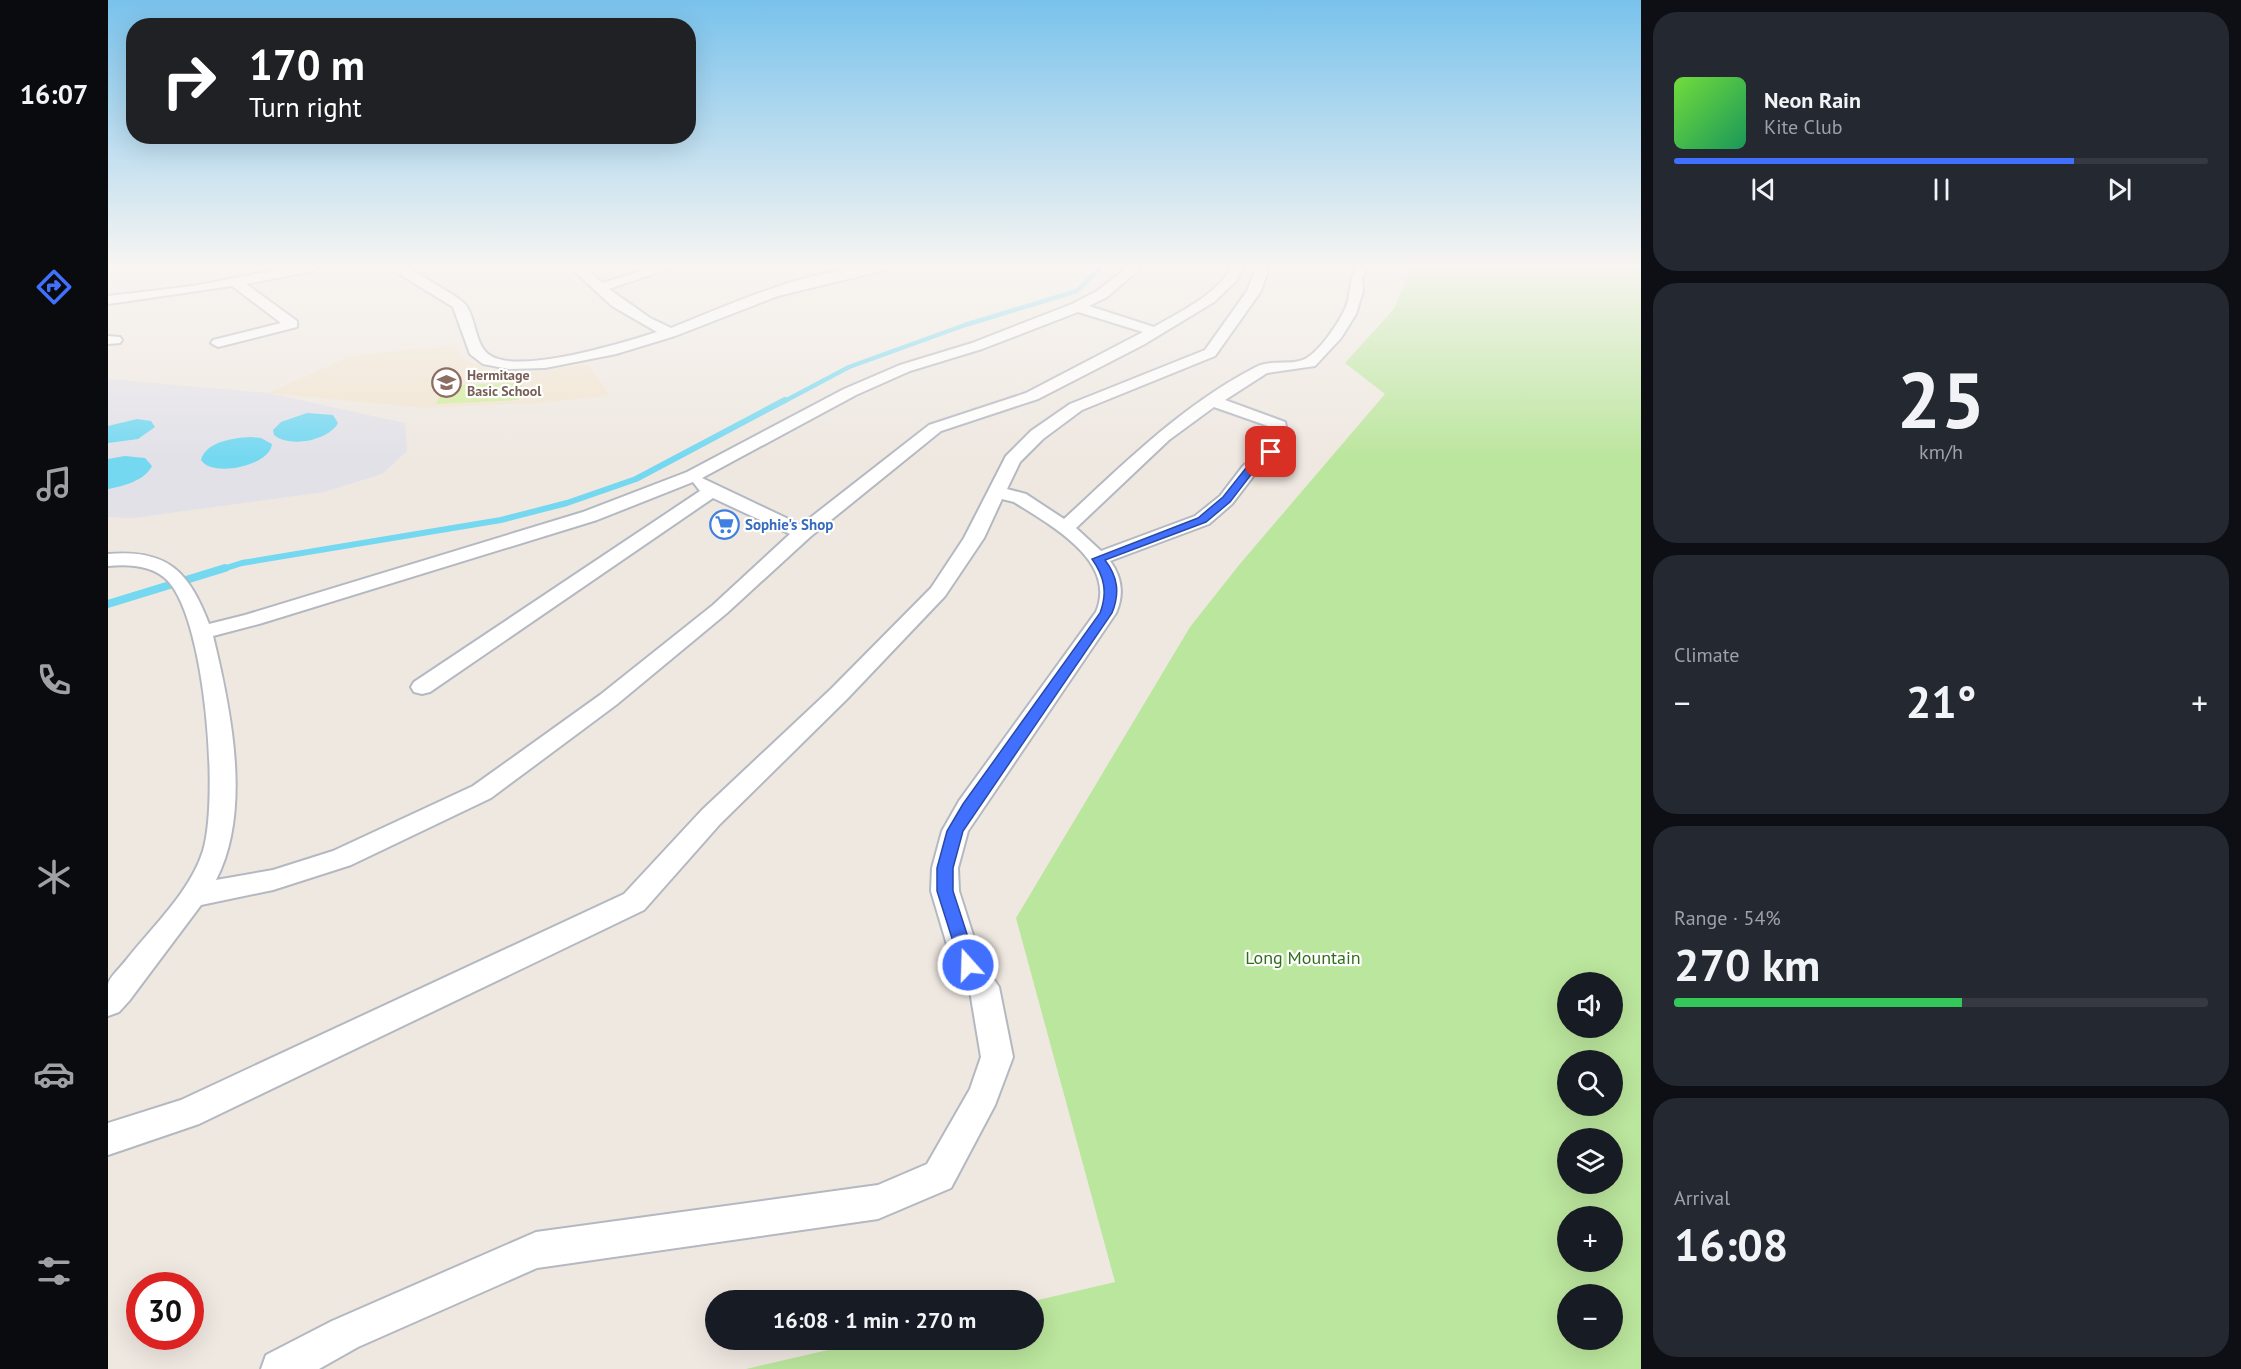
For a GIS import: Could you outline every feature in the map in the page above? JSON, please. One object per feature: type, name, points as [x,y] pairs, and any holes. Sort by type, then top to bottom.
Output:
[{"type":"street","points":[[218,343],[265,331]]},
{"type":"street","points":[[470,331],[475,351],[488,361],[509,365],[545,364],[611,351],[675,331]]},
{"type":"street","points":[[666,331],[670,333]]},
{"type":"street","points":[[203,632],[252,620],[590,516],[693,476],[850,392],[905,368],[987,343],[1017,331]]},
{"type":"street","points":[[108,1139],[187,1113],[634,902],[711,817],[839,694],[938,592],[974,538],[1012,460],[1037,435],[1076,407],[1210,352],[1225,331]]},
{"type":"street","points":[[1065,528],[1163,436],[1212,401],[1263,369],[1310,363],[1338,331]]},
{"type":"street","points":[[195,895],[273,880],[342,858],[483,792],[608,700],[720,609],[803,533],[935,428],[1032,396],[1154,332]]},
{"type":"street","points":[[1098,559],[1202,520],[1226,500],[1249,470],[1271,452],[1279,432],[1279,425],[1212,401]]},
{"type":"street","points":[[693,476],[712,490],[803,533]]},
{"type":"street","points":[[422,687],[712,490]]},
{"type":"street","points":[[280,1369],[345,1334],[536,1250],[878,1202],[939,1176],[984,1095],[997,1057],[984,987],[968,965],[945,891],[945,868],[952,840],[968,808],[1106,613],[1111,601],[1107,571],[1098,559],[1065,528],[1020,498],[997,492]]},
{"type":"street","points":[[108,560],[141,560],[178,582],[203,632],[218,716],[223,779],[217,849],[195,895],[108,1002]]},
{"type":"shaded area","name":"Hermitage Basic School","points":[[455,345],[462,358],[490,370],[527,373],[588,364],[610,396],[538,403],[424,408],[268,393],[352,356]]},
{"type":"shaded area","points":[[108,379],[268,393],[405,423],[407,451],[382,474],[324,492],[133,518],[108,517]]},
{"type":"green space","name":"Long Mountain","points":[[1374,331],[1641,331],[1641,1369],[746,1369],[828,1350],[1044,1350],[1044,1299],[1115,1282],[1016,918],[1190,627],[1239,565],[1385,394],[1345,363]]},
{"type":"green space","points":[[523,382],[518,400],[436,404],[443,386]]},
{"type":"water","points":[[307,413],[333,415],[338,423],[326,434],[308,441],[289,441],[274,435],[273,430],[281,422]]},
{"type":"water","points":[[137,419],[151,421],[155,427],[138,439],[108,443],[108,426]]},
{"type":"water","points":[[261,438],[272,444],[269,452],[252,463],[228,469],[207,465],[201,460],[204,454],[215,445],[229,440]]},
{"type":"water","points":[[125,456],[145,458],[152,466],[139,479],[108,489],[108,459]]},
{"type":"waterway","points":[[783,402],[849,367],[949,331]]},
{"type":"waterway","points":[[220,570],[242,563],[501,520],[567,503],[636,479],[785,400]]},
{"type":"waterway","points":[[108,604],[225,568]]},
{"type":"place","name":"Hermitage Basic School","points":[[446,383]]},
{"type":"place","name":"Sophie's Shop","points":[[724,525]]},
{"type":"route","points":[[968,965],[955,931],[945,891],[945,868],[955,831],[968,808],[1106,613],[1111,601],[1111,589],[1107,571],[1098,559],[1202,520],[1226,500],[1249,470],[1271,452]]}]
